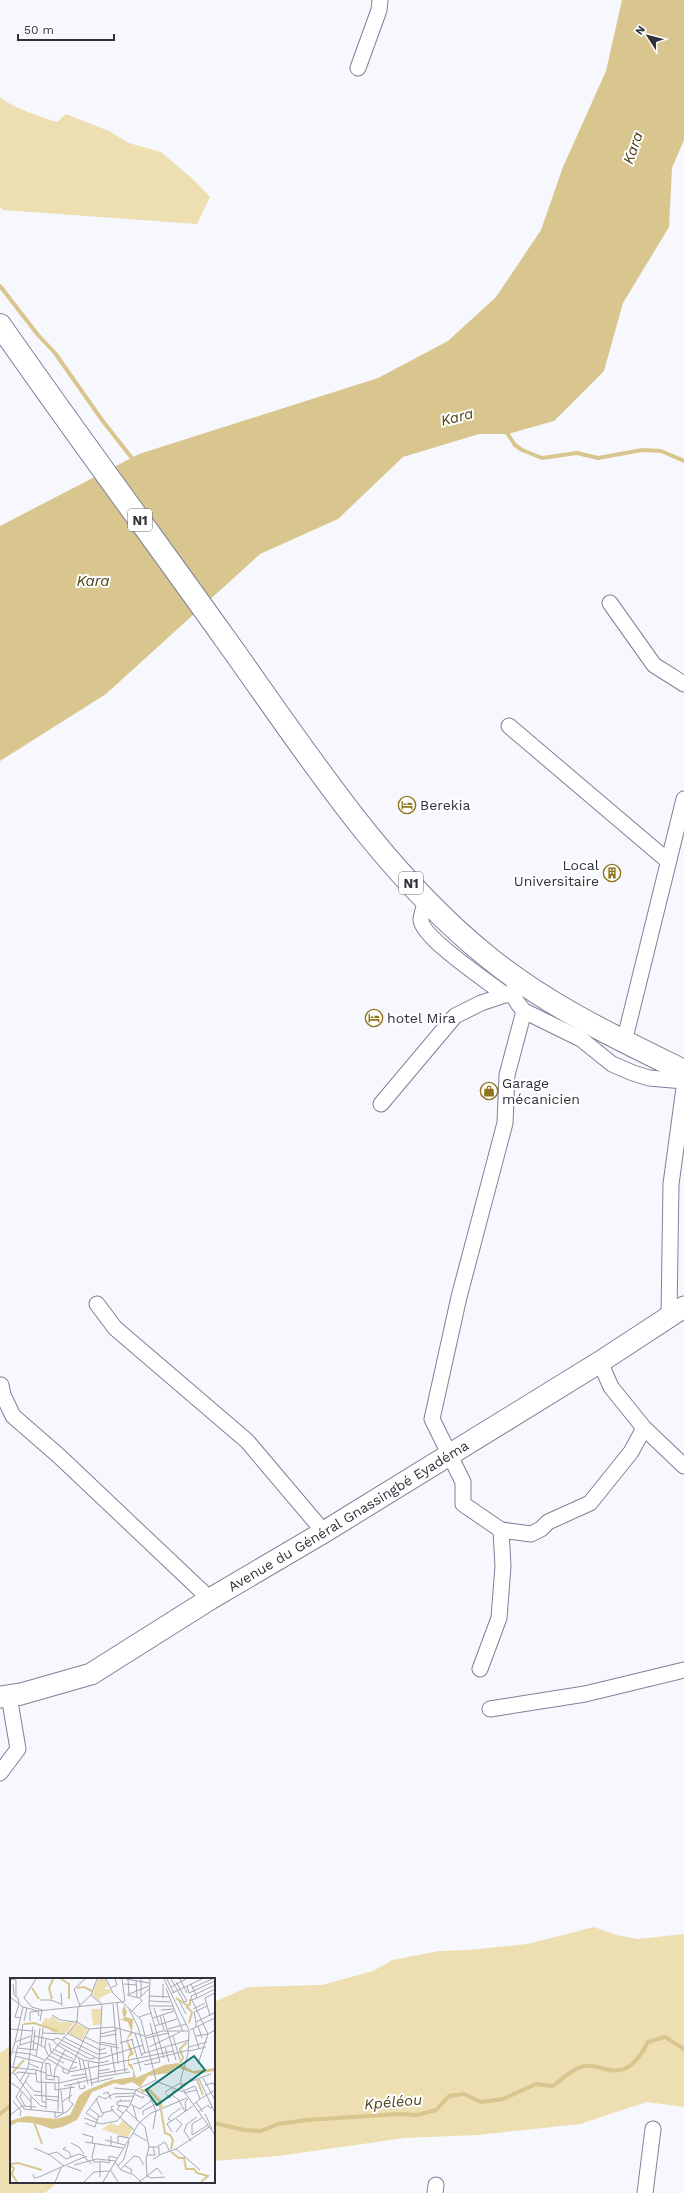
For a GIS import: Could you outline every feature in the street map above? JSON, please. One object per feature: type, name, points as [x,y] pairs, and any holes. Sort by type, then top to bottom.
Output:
[{"type":"highway","name":"N1","points":[[0,325],[336,793],[391,861],[427,899],[486,956],[511,989],[561,1007],[624,1042],[684,1071]]},
{"type":"main road","name":"Avenue du Général Gnassingbé Eyadéma","points":[[4,1696],[57,1685],[91,1674],[210,1599],[324,1532],[600,1362],[677,1311]]},
{"type":"street","points":[[358,68],[379,10],[380,0]]},
{"type":"street","points":[[610,603],[654,665],[684,684]]},
{"type":"street","points":[[509,726],[668,861]]},
{"type":"street","points":[[624,1042],[684,799]]},
{"type":"street","points":[[381,1104],[456,1016],[511,989],[517,1003],[524,1011],[581,1039],[612,1064],[649,1078],[684,1081]]},
{"type":"street","points":[[524,1011],[507,1075],[505,1124],[459,1297],[432,1419],[464,1482],[463,1504],[501,1530],[531,1534],[541,1529],[548,1522],[590,1503],[631,1452],[644,1428]]},
{"type":"street","points":[[677,1311],[671,1184],[684,1088]]},
{"type":"street","points":[[97,1304],[114,1328],[247,1442],[324,1532]]},
{"type":"street","points":[[600,1362],[611,1387],[644,1428],[684,1466]]},
{"type":"street","points":[[1,1385],[3,1395],[13,1416],[59,1456],[210,1599]]},
{"type":"street","points":[[480,1669],[499,1618],[503,1566],[501,1530]]},
{"type":"street","points":[[490,1709],[585,1694],[684,1670]]},
{"type":"street","points":[[0,1773],[18,1749],[4,1696]]},
{"type":"street","points":[[645,2193],[653,2129]]},
{"type":"shaded area","points":[[0,97],[19,108],[57,122],[66,114],[109,131],[129,143],[161,152],[195,181],[210,197],[197,224],[3,210],[0,207]]},
{"type":"shaded area","points":[[594,1927],[616,1935],[638,1939],[684,1934],[684,2107],[647,2102],[580,2124],[478,2135],[405,2138],[278,2156],[215,2161],[215,2002],[248,1987],[322,1985],[373,1971],[392,1960],[439,1951],[468,1950],[527,1944]]},
{"type":"shaded area","points":[[10,2046],[10,2183],[57,2183],[45,2193],[0,2193],[0,2053]]},
{"type":"water","name":"Kara","points":[[622,0],[684,0],[684,140],[672,168],[669,227],[623,303],[604,371],[554,421],[508,434],[479,434],[403,457],[338,519],[260,554],[106,694],[0,761],[0,526],[139,454],[378,378],[448,341],[496,297],[541,230],[563,167],[606,71]]},
{"type":"waterway","points":[[0,286],[38,335],[55,353],[102,420],[135,462]]},
{"type":"waterway","points":[[505,430],[515,445],[522,450],[542,458],[577,453],[598,458],[642,450],[661,451],[684,461]]},
{"type":"waterway","name":"Kpéléou","points":[[215,2123],[244,2130],[261,2131],[278,2124],[307,2120],[398,2114],[417,2115],[436,2110],[449,2096],[464,2094],[481,2102],[503,2099],[536,2084],[553,2086],[566,2075],[577,2068],[584,2066],[593,2066],[613,2071],[620,2070],[626,2068],[637,2060],[648,2042],[665,2037],[684,2049]]},
{"type":"waterway","name":"Kpéléou","points":[[0,2114],[10,2106]]},
{"type":"place","name":"Berekia","points":[[407,805]]},
{"type":"place","name":"Local Universitaire","points":[[612,873]]},
{"type":"place","name":"hotel Mira","points":[[374,1018]]},
{"type":"place","name":"Garage mécanicien","points":[[489,1091]]}]
